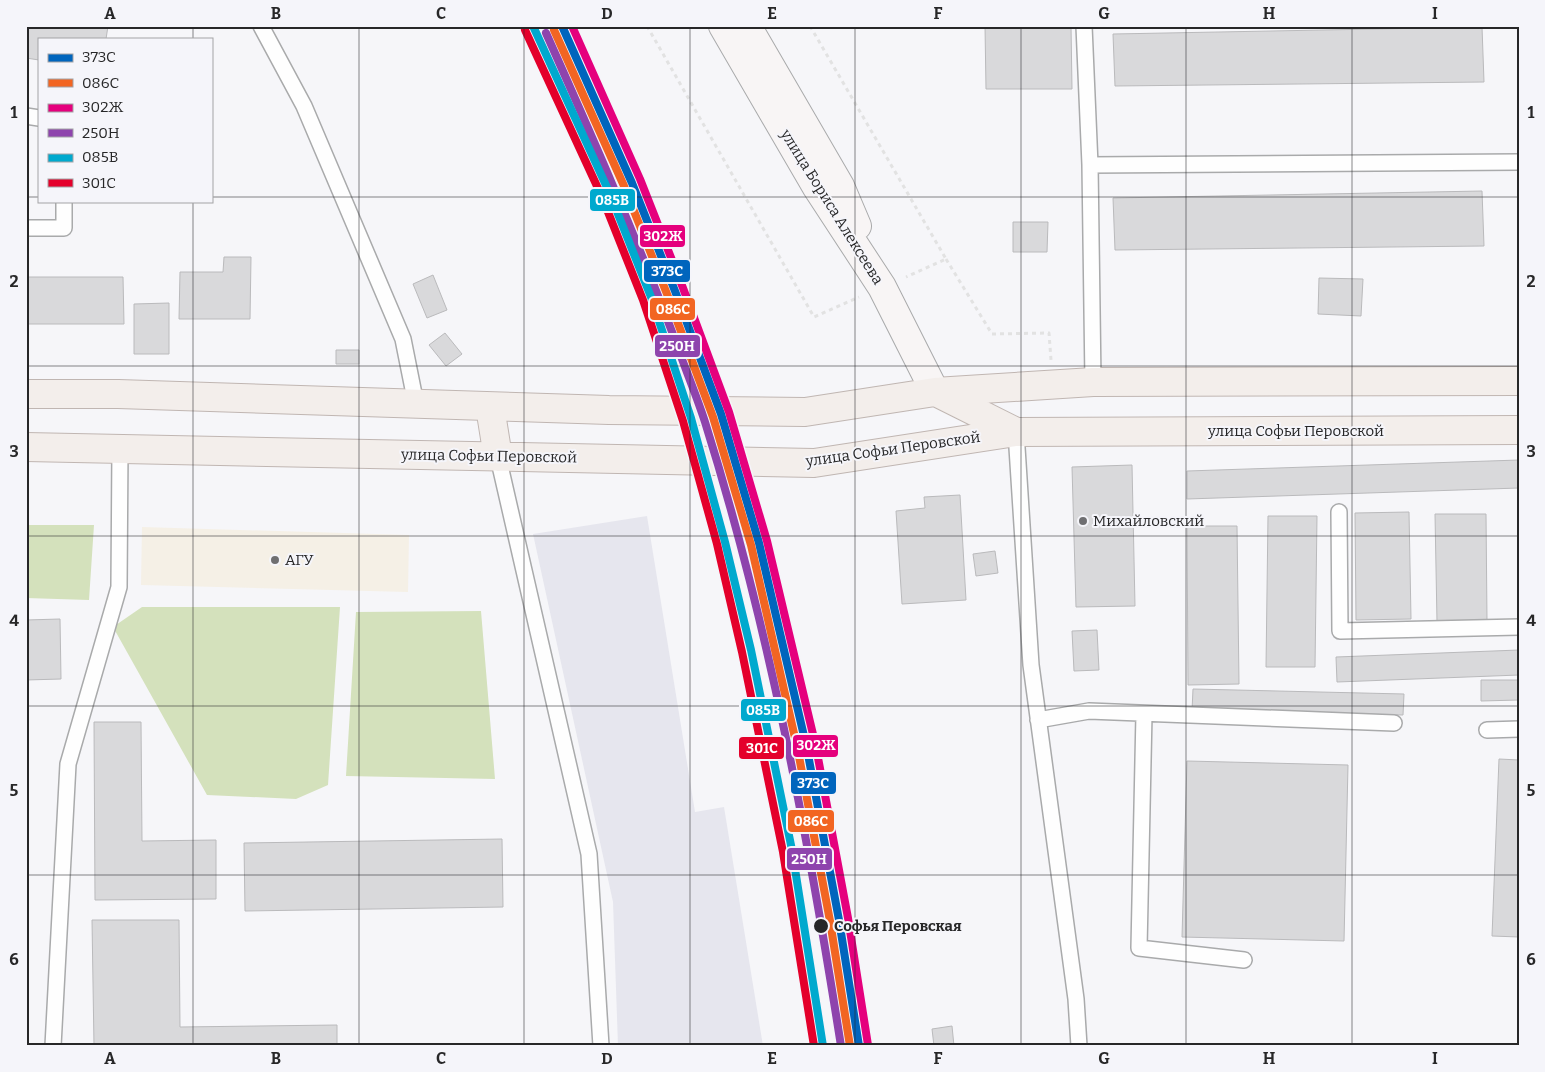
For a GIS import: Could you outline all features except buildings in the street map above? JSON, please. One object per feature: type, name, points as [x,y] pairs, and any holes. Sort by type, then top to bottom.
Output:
[{"type":"main road","points":[[26,394],[118,394],[609,410],[805,412],[935,392],[1093,382],[1519,381]]},
{"type":"main road","points":[[935,392],[1016,432]]},
{"type":"main road","points":[[490,407],[498,457]]},
{"type":"main road","name":"улица Софьи Перовской","points":[[26,447],[814,463],[1016,432],[1519,430]]},
{"type":"street","name":"улица Бориса Алексеева","points":[[722,26],[816,186],[882,287],[935,392]]},
{"type":"street","points":[[747,26],[840,186],[882,287]]},
{"type":"lane","points":[[261,26],[304,106],[403,340],[416,404]]},
{"type":"lane","points":[[1084,26],[1090,165],[1093,382]]},
{"type":"lane","points":[[1090,165],[1519,162]]},
{"type":"lane","points":[[26,228],[64,228],[64,202]]},
{"type":"lane","points":[[1016,432],[1031,665],[1076,999],[1079,1046]]},
{"type":"lane","points":[[53,1046],[68,764],[119,587],[120,448]]},
{"type":"lane","points":[[498,457],[589,854],[601,1046]]},
{"type":"lane","points":[[1339,512],[1340,631],[1519,626]]},
{"type":"lane","points":[[1038,720],[1089,712],[1394,723]]},
{"type":"lane","points":[[1144,714],[1139,948],[1244,960]]},
{"type":"lane","points":[[1487,730],[1519,729]]},
{"type":"path","points":[[946,259],[992,334],[1049,333],[1053,385]]},
{"type":"shaded area","points":[[647,516],[695,812],[724,807],[763,1046],[618,1046],[613,902],[533,534]]},
{"type":"shaded area","name":"АГУ","points":[[142,527],[409,535],[408,592],[141,585]]},
{"type":"green space","points":[[26,525],[94,525],[89,600],[26,598]]},
{"type":"green space","points":[[142,607],[340,607],[328,785],[296,799],[207,795],[113,627]]},
{"type":"green space","points":[[481,611],[495,779],[346,776],[356,612]]},
{"type":"transit line","name":"085В","points":[[533,26],[610,194],[651,297],[691,418],[725,542],[751,650],[792,850],[823,1046]]},
{"type":"transit line","name":"373C","points":[[562,26],[632,183],[675,291],[721,414],[759,543],[807,749],[839,920],[859,1046]]},
{"type":"transit line","name":"302Ж","points":[[572,26],[640,179],[683,288],[729,412],[767,541],[816,747],[848,918],[868,1045]]},
{"type":"transit line","name":"301С","points":[[525,30],[602,197],[643,300],[683,421],[717,544],[742,652],[783,852],[814,1046]]},
{"type":"transit line","name":"086С","points":[[554,30],[624,186],[667,294],[713,417],[751,545],[798,751],[830,921],[850,1046]]},
{"type":"transit line","name":"250Н","points":[[546,33],[644,260],[701,411],[728,499],[749,576],[785,732],[815,889],[841,1046]]},
{"type":"place","name":"Михайловский","points":[[1083,521]]},
{"type":"place","name":"АГУ","points":[[275,560]]},
{"type":"place","name":"Софья Перовская","points":[[821,926]]}]
